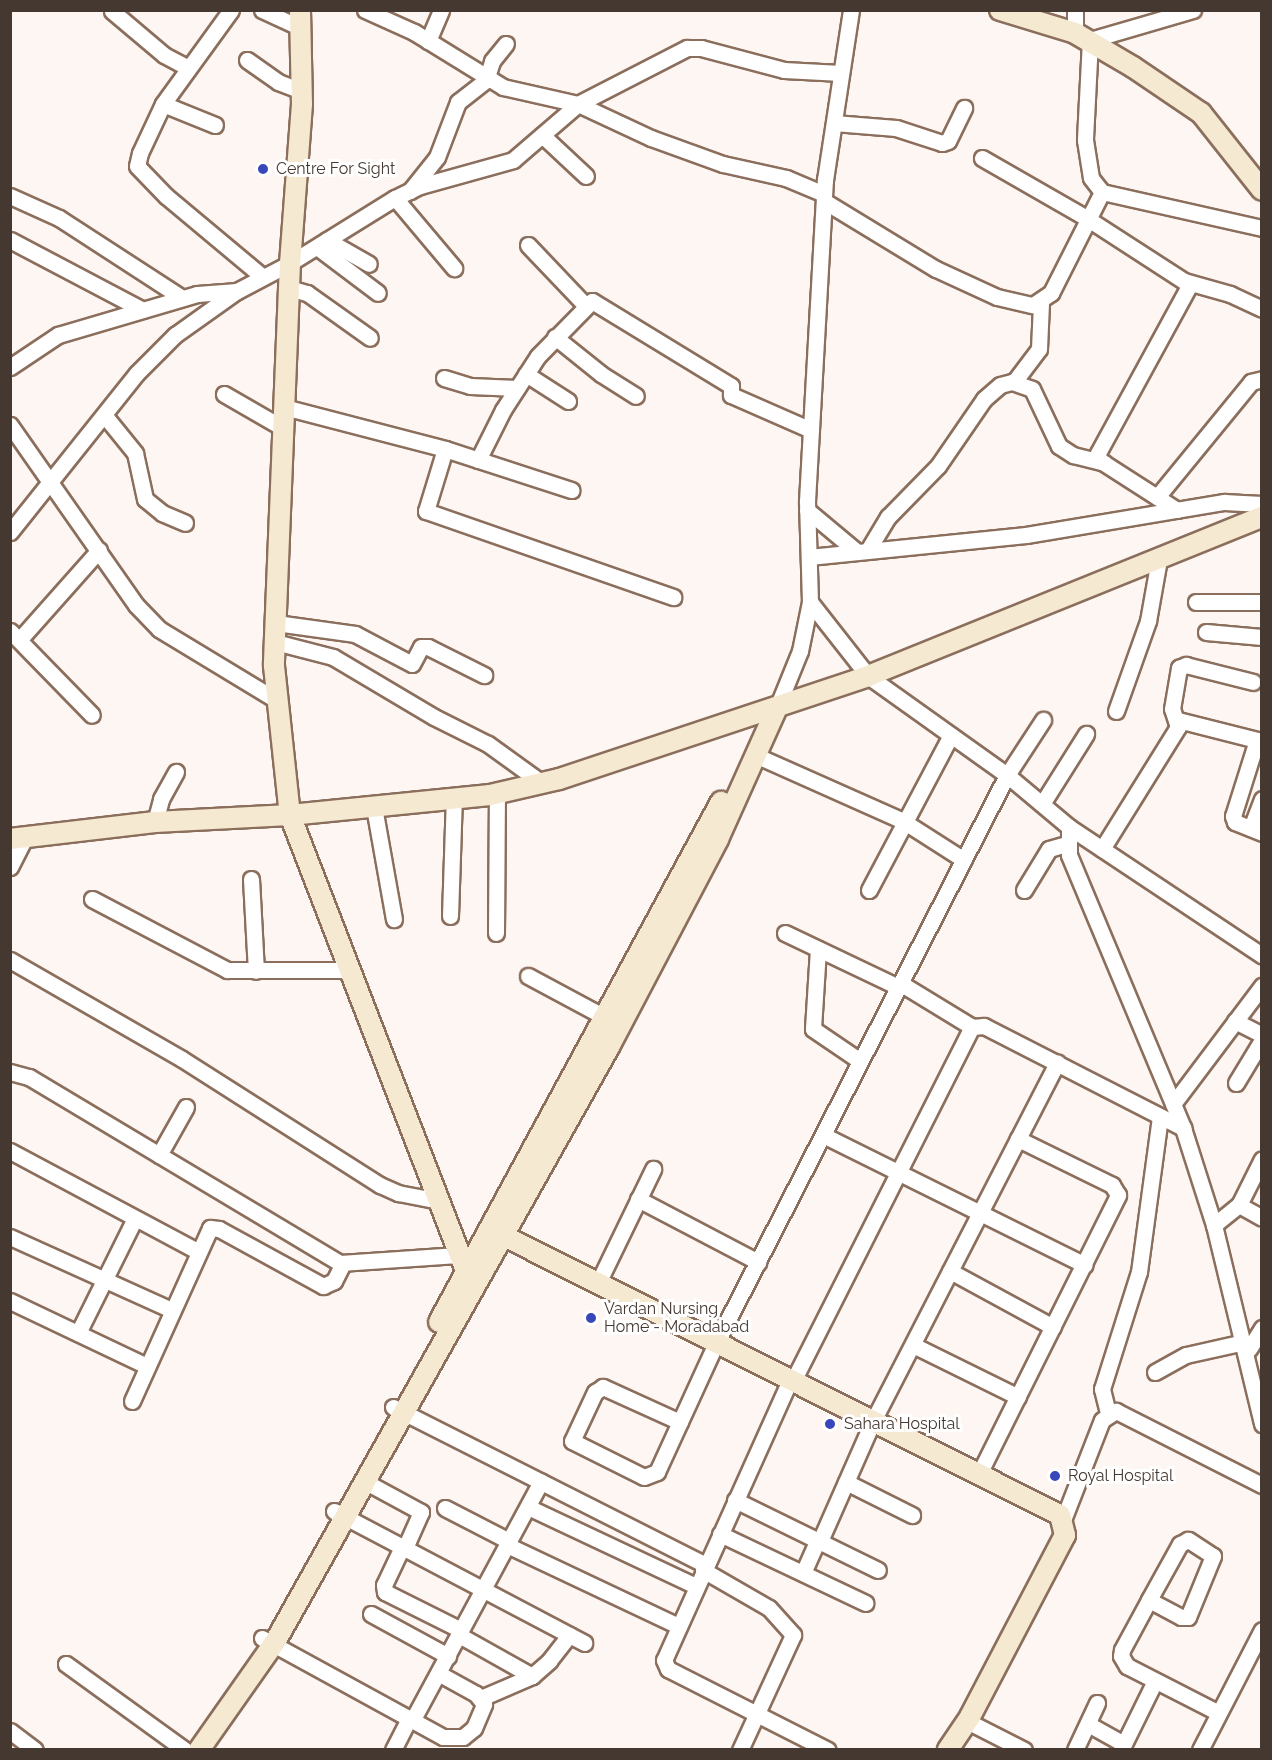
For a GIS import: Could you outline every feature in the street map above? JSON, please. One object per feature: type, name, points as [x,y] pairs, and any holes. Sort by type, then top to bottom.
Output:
[{"type":"main road","points":[[1000,10],[1082,37],[1201,113],[1262,190]]},
{"type":"main road","points":[[301,19],[302,91],[290,263],[275,642],[278,701],[290,815],[440,1201],[468,1283]]},
{"type":"main road","points":[[18,838],[155,822],[290,815],[374,807],[497,793],[542,783],[767,713],[868,676],[1262,517]]},
{"type":"main road","points":[[185,1749],[204,1736],[267,1641],[398,1410],[613,1022],[718,839],[755,755],[767,713]]},
{"type":"main road","points":[[613,1022],[767,713]]},
{"type":"main road","points":[[497,1232],[979,1474],[1063,1520],[1065,1535],[967,1721],[948,1749]]},
{"type":"main road","points":[[339,1513],[363,1482],[398,1410]]},
{"type":"street","points":[[231,10],[163,104],[140,153],[138,166],[166,196],[263,277]]},
{"type":"street","points":[[262,10],[301,19]]},
{"type":"street","points":[[364,10],[428,40],[486,80],[578,104],[651,138],[723,164],[786,178],[824,197],[936,268],[997,297],[1041,303]]},
{"type":"street","points":[[428,40],[441,10]]},
{"type":"street","points":[[767,713],[800,651],[810,602],[807,510],[824,197],[851,10]]},
{"type":"street","points":[[1075,10],[1082,37],[1086,162],[1091,178],[1102,192],[1262,228]]},
{"type":"street","points":[[1082,37],[1193,10]]},
{"type":"street","points":[[112,12],[164,55],[188,68]]},
{"type":"street","points":[[410,191],[441,150],[458,102],[486,80],[492,61],[507,44]]},
{"type":"street","points":[[10,532],[31,511],[51,480],[138,373],[175,335],[237,291],[290,263],[394,198],[410,191],[496,168],[513,160],[578,104],[687,48],[701,48],[784,70],[841,73]]},
{"type":"street","points":[[247,60],[278,82],[302,91]]},
{"type":"street","points":[[163,104],[215,125]]},
{"type":"street","points":[[834,123],[896,128],[942,143],[948,141],[964,108]]},
{"type":"street","points":[[542,135],[586,176]]},
{"type":"street","points":[[982,158],[1088,219],[1190,284],[1224,292],[1262,309]]},
{"type":"street","points":[[861,550],[894,510],[942,462],[992,389],[1014,382],[1039,349],[1041,303],[1051,293],[1102,192]]},
{"type":"street","points":[[10,196],[104,245],[182,298]]},
{"type":"street","points":[[394,198],[454,268]]},
{"type":"street","points":[[10,240],[143,310]]},
{"type":"street","points":[[322,244],[369,264]]},
{"type":"street","points":[[322,244],[378,293]]},
{"type":"street","points":[[528,245],[586,306]]},
{"type":"street","points":[[1104,463],[1098,456],[1098,449],[1190,284]]},
{"type":"street","points":[[289,288],[307,293],[370,338]]},
{"type":"street","points":[[10,367],[58,335],[182,298],[237,291]]},
{"type":"street","points":[[478,460],[526,374],[555,337],[586,306],[596,302],[731,386],[731,395],[811,430]]},
{"type":"street","points":[[555,337],[601,374],[636,396]]},
{"type":"street","points":[[526,374],[568,401]]},
{"type":"street","points":[[444,378],[470,386],[517,388]]},
{"type":"street","points":[[1156,497],[1251,382],[1262,379]]},
{"type":"street","points":[[1014,382],[1032,389],[1064,450],[1104,463],[1177,510]]},
{"type":"street","points":[[224,394],[283,428]]},
{"type":"street","points":[[284,407],[445,449],[571,490]]},
{"type":"street","points":[[105,416],[135,453],[145,499],[162,513],[185,523]]},
{"type":"street","points":[[10,425],[51,480],[136,605],[159,629],[278,701]]},
{"type":"street","points":[[445,449],[426,511],[673,597]]},
{"type":"street","points":[[809,557],[1026,535],[1224,502],[1262,504]]},
{"type":"street","points":[[807,510],[861,550]]},
{"type":"street","points":[[92,715],[15,635],[99,550]]},
{"type":"street","points":[[1116,711],[1148,621],[1159,559]]},
{"type":"street","points":[[810,602],[868,676],[1007,775],[1069,827],[1261,955]]},
{"type":"street","points":[[1196,602],[1262,602]]},
{"type":"street","points":[[276,623],[355,634],[412,664],[421,647],[428,647],[484,675]]},
{"type":"street","points":[[1206,632],[1262,637]]},
{"type":"street","points":[[275,642],[333,657],[434,717],[488,744],[542,783]]},
{"type":"street","points":[[1102,849],[1178,726],[1178,720],[1172,709],[1181,666],[1254,682]]},
{"type":"street","points":[[680,1422],[603,1387],[595,1392],[572,1441],[650,1477],[657,1472],[680,1422],[716,1343],[1007,775],[1044,720]]},
{"type":"street","points":[[1178,720],[1257,740],[1233,816],[1235,822],[1256,830],[1262,799]]},
{"type":"street","points":[[1042,804],[1086,734]]},
{"type":"street","points":[[869,890],[903,821],[951,735]]},
{"type":"street","points":[[755,755],[903,821],[964,860]]},
{"type":"street","points":[[155,822],[161,800],[177,772]]},
{"type":"street","points":[[496,933],[497,793]]},
{"type":"street","points":[[450,916],[454,798]]},
{"type":"street","points":[[374,807],[394,919]]},
{"type":"street","points":[[1069,827],[1067,844],[1183,1128],[1215,1225],[1250,1348],[1262,1424]]},
{"type":"street","points":[[10,867],[18,838]]},
{"type":"street","points":[[1024,890],[1049,849],[1067,844]]},
{"type":"street","points":[[251,879],[256,971]]},
{"type":"street","points":[[92,898],[217,966],[256,971],[350,970]]},
{"type":"street","points":[[785,933],[899,985],[972,1027],[984,1026],[1183,1128]]},
{"type":"street","points":[[818,949],[813,1029],[860,1062]]},
{"type":"street","points":[[10,960],[182,1059],[380,1185],[398,1193],[440,1201]]},
{"type":"street","points":[[528,976],[613,1022]]},
{"type":"street","points":[[1173,1104],[1262,986]]},
{"type":"street","points":[[1235,1021],[1262,1035]]},
{"type":"street","points":[[828,1749],[668,1669],[665,1655],[791,1380],[972,1027]]},
{"type":"street","points":[[1236,1083],[1262,1040]]},
{"type":"street","points":[[803,1574],[873,1421],[1057,1063]]},
{"type":"street","points":[[10,1072],[29,1077],[343,1263],[458,1255]]},
{"type":"street","points":[[159,1155],[186,1107]]},
{"type":"street","points":[[1108,1413],[1102,1389],[1139,1272],[1160,1116]]},
{"type":"street","points":[[822,1135],[1085,1265]]},
{"type":"street","points":[[979,1474],[1116,1203],[1117,1190],[1018,1139]]},
{"type":"street","points":[[13,1157],[197,1251]]},
{"type":"street","points":[[1215,1225],[1239,1205],[1262,1159]]},
{"type":"street","points":[[598,1283],[653,1169]]},
{"type":"street","points":[[638,1199],[758,1262]]},
{"type":"street","points":[[1239,1205],[1262,1218]]},
{"type":"street","points":[[78,1333],[135,1218]]},
{"type":"street","points":[[132,1401],[205,1233],[214,1228],[323,1286],[334,1281],[343,1263]]},
{"type":"street","points":[[10,1237],[106,1278],[172,1310]]},
{"type":"street","points":[[950,1271],[1053,1327]]},
{"type":"street","points":[[10,1301],[147,1366]]},
{"type":"street","points":[[1250,1348],[1262,1328]]},
{"type":"street","points":[[913,1345],[1018,1397]]},
{"type":"street","points":[[1155,1372],[1186,1355],[1250,1348]]},
{"type":"street","points":[[398,1410],[705,1568],[769,1608],[792,1631],[792,1638],[755,1712],[740,1749]]},
{"type":"street","points":[[1063,1520],[1102,1420],[1108,1413],[1125,1413],[1262,1485]]},
{"type":"street","points":[[363,1482],[421,1512],[384,1585],[386,1592],[532,1676]]},
{"type":"street","points":[[393,1749],[448,1656],[541,1482]]},
{"type":"street","points":[[846,1482],[912,1515]]},
{"type":"street","points":[[735,1500],[878,1570]]},
{"type":"street","points":[[528,1507],[696,1586]]},
{"type":"street","points":[[445,1508],[508,1543],[678,1626]]},
{"type":"street","points":[[339,1513],[584,1643]]},
{"type":"street","points":[[720,1534],[865,1603]]},
{"type":"street","points":[[1149,1600],[1181,1617],[1188,1617],[1214,1556],[1184,1541],[1149,1600],[1121,1656],[1127,1666],[1219,1713]]},
{"type":"street","points":[[371,1614],[448,1656]]},
{"type":"street","points":[[1200,1749],[1262,1630]]},
{"type":"street","points":[[481,1698],[532,1676],[549,1661],[569,1635]]},
{"type":"street","points":[[267,1641],[443,1737],[463,1737],[474,1728],[483,1711],[481,1698]]},
{"type":"street","points":[[66,1664],[185,1749]]},
{"type":"street","points":[[438,1674],[481,1698]]},
{"type":"street","points":[[1088,1724],[1122,1747],[1155,1681]]},
{"type":"street","points":[[1075,1749],[1097,1703]]},
{"type":"street","points":[[967,1721],[1024,1749]]},
{"type":"street","points":[[10,1731],[35,1749]]},
{"type":"place","name":"Centre For Sight","points":[[263,169]]},
{"type":"place","name":"Vardan Nursing Home - Moradabad","points":[[591,1318]]},
{"type":"place","name":"Sahara Hospital","points":[[830,1424]]},
{"type":"place","name":"Royal Hospital","points":[[1055,1476]]}]
